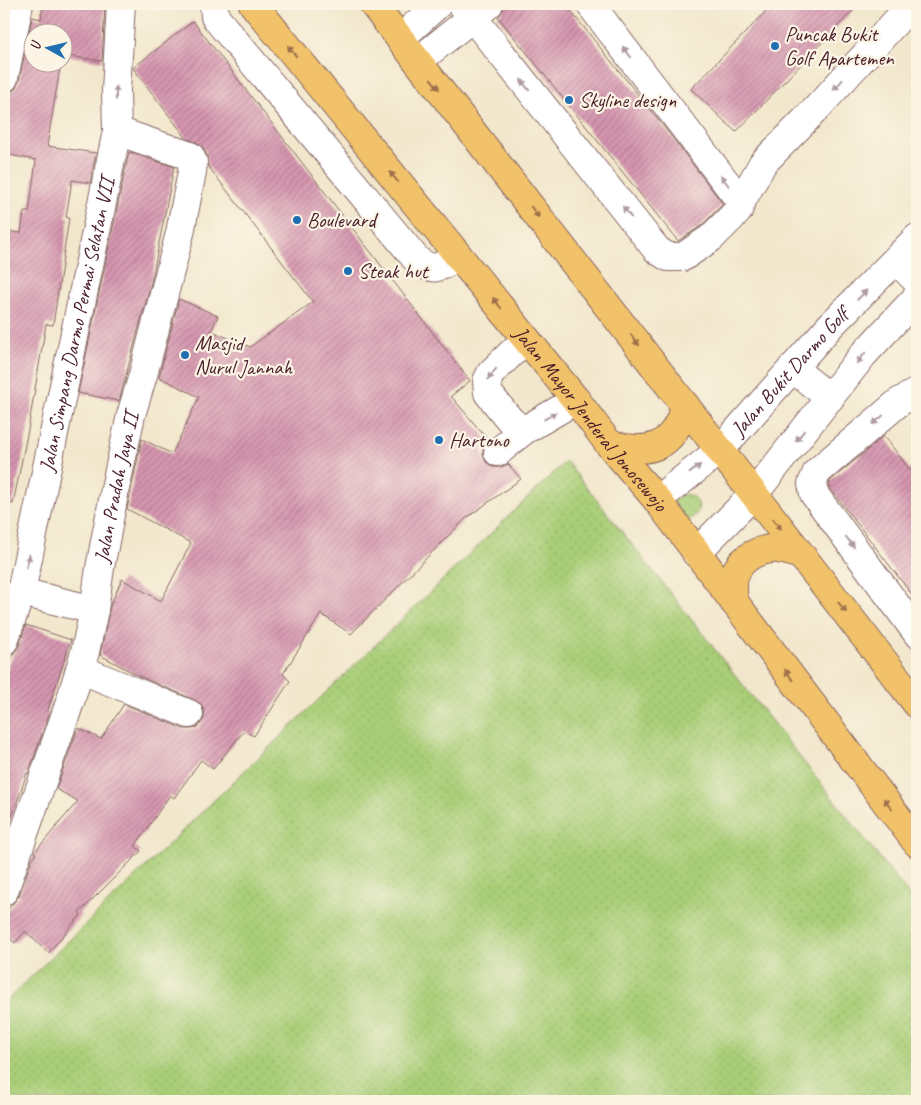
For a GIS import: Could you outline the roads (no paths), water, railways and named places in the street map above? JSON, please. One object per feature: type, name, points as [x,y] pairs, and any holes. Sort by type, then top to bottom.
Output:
[{"type":"main road","name":"Jalan Mayor Jenderal Jonosewojo","points":[[253,4],[656,500],[917,843]]},
{"type":"main road","points":[[373,4],[917,704]]},
{"type":"main road","points":[[609,444],[640,449],[650,448],[662,443],[672,434],[679,423],[686,405]]},
{"type":"main road","points":[[734,602],[733,581],[738,568],[746,558],[754,553],[770,549],[784,550],[801,555]]},
{"type":"street","points":[[4,78],[19,4]]},
{"type":"street","name":"Jalan Simpang Darmo Permai Selatan VII","points":[[4,641],[22,592],[116,131],[116,91],[121,4]]},
{"type":"street","points":[[214,4],[215,17],[416,260],[426,267],[436,269],[458,256]]},
{"type":"street","points":[[400,39],[438,4]]},
{"type":"street","points":[[590,4],[741,202]]},
{"type":"street","points":[[418,62],[474,8],[657,250],[668,257],[683,257],[711,238],[738,211],[763,163],[818,107],[906,6]]},
{"type":"street","name":"Jalan Pradah Jaya II","points":[[4,891],[70,702],[85,652],[131,414],[180,233],[193,162],[190,156],[116,131]]},
{"type":"street","name":"Jalan Bukit Darmo Golf","points":[[656,500],[720,450],[830,326],[917,238]]},
{"type":"street","points":[[896,260],[917,281]]},
{"type":"street","name":"Jalan Bukit Darmo Golf","points":[[696,553],[754,494],[863,355],[917,297]]},
{"type":"street","points":[[523,431],[510,420],[488,393],[487,381],[491,373],[526,339]]},
{"type":"street","points":[[792,368],[830,398]]},
{"type":"street","points":[[917,392],[899,402],[817,472],[812,484],[814,494],[917,633]]},
{"type":"street","points":[[498,452],[523,431],[576,400]]},
{"type":"street","points":[[22,592],[94,610]]},
{"type":"street","points":[[80,669],[188,714]]},
{"type":"place","name":"Puncak Bukit Golf Apartemen","points":[[775,46]]},
{"type":"place","name":"Skyline design","points":[[569,100]]},
{"type":"place","name":"Boulevard","points":[[297,220]]},
{"type":"place","name":"Steak hut","points":[[348,271]]},
{"type":"place","name":"Masjid Nurul Jannah","points":[[185,355]]},
{"type":"place","name":"Hartono","points":[[439,440]]}]
